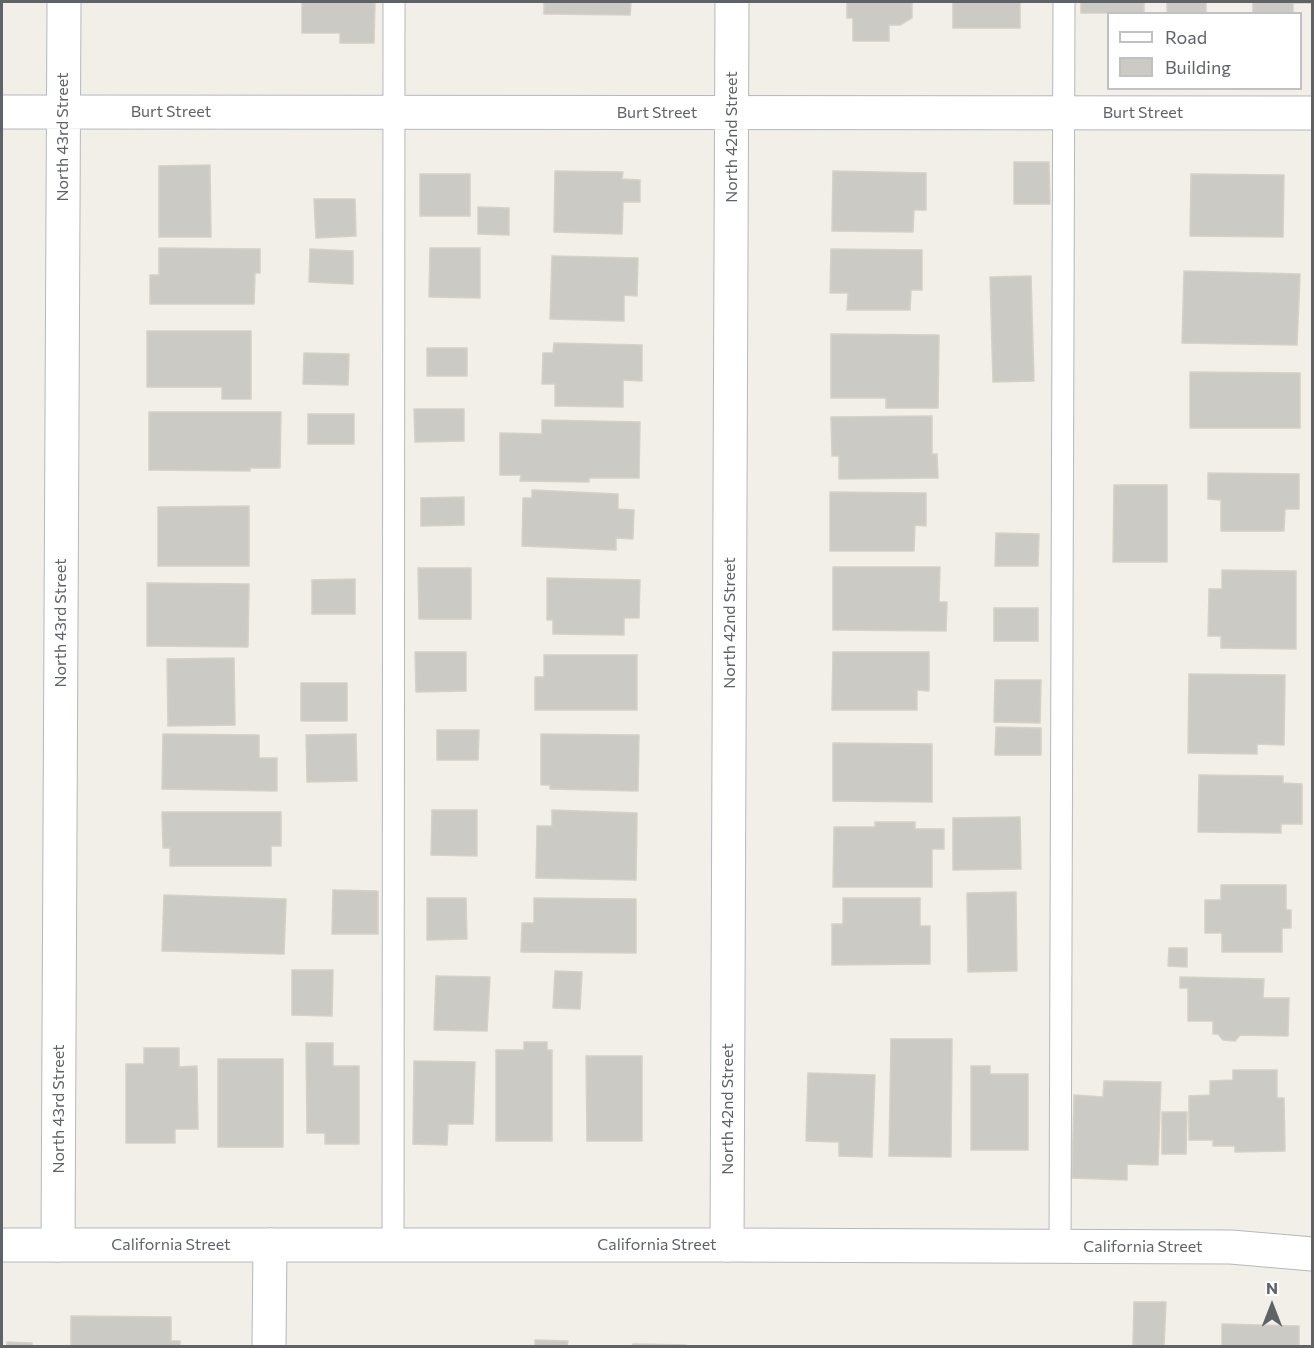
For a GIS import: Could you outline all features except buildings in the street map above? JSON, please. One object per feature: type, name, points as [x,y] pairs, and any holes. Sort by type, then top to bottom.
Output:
[{"type":"street","name":"North 43rd Street","points":[[58,1245],[64,2]]},
{"type":"street","name":"North 42nd Street","points":[[727,1245],[732,2]]},
{"type":"street","name":"Burt Street","points":[[2,112],[1312,113]]},
{"type":"street","name":"California Street","points":[[2,1245],[1231,1247],[1312,1254]]},
{"type":"street","points":[[269,1347],[270,1245]]},
{"type":"lane","points":[[393,1245],[394,2]]},
{"type":"lane","points":[[1060,1246],[1064,2]]}]
